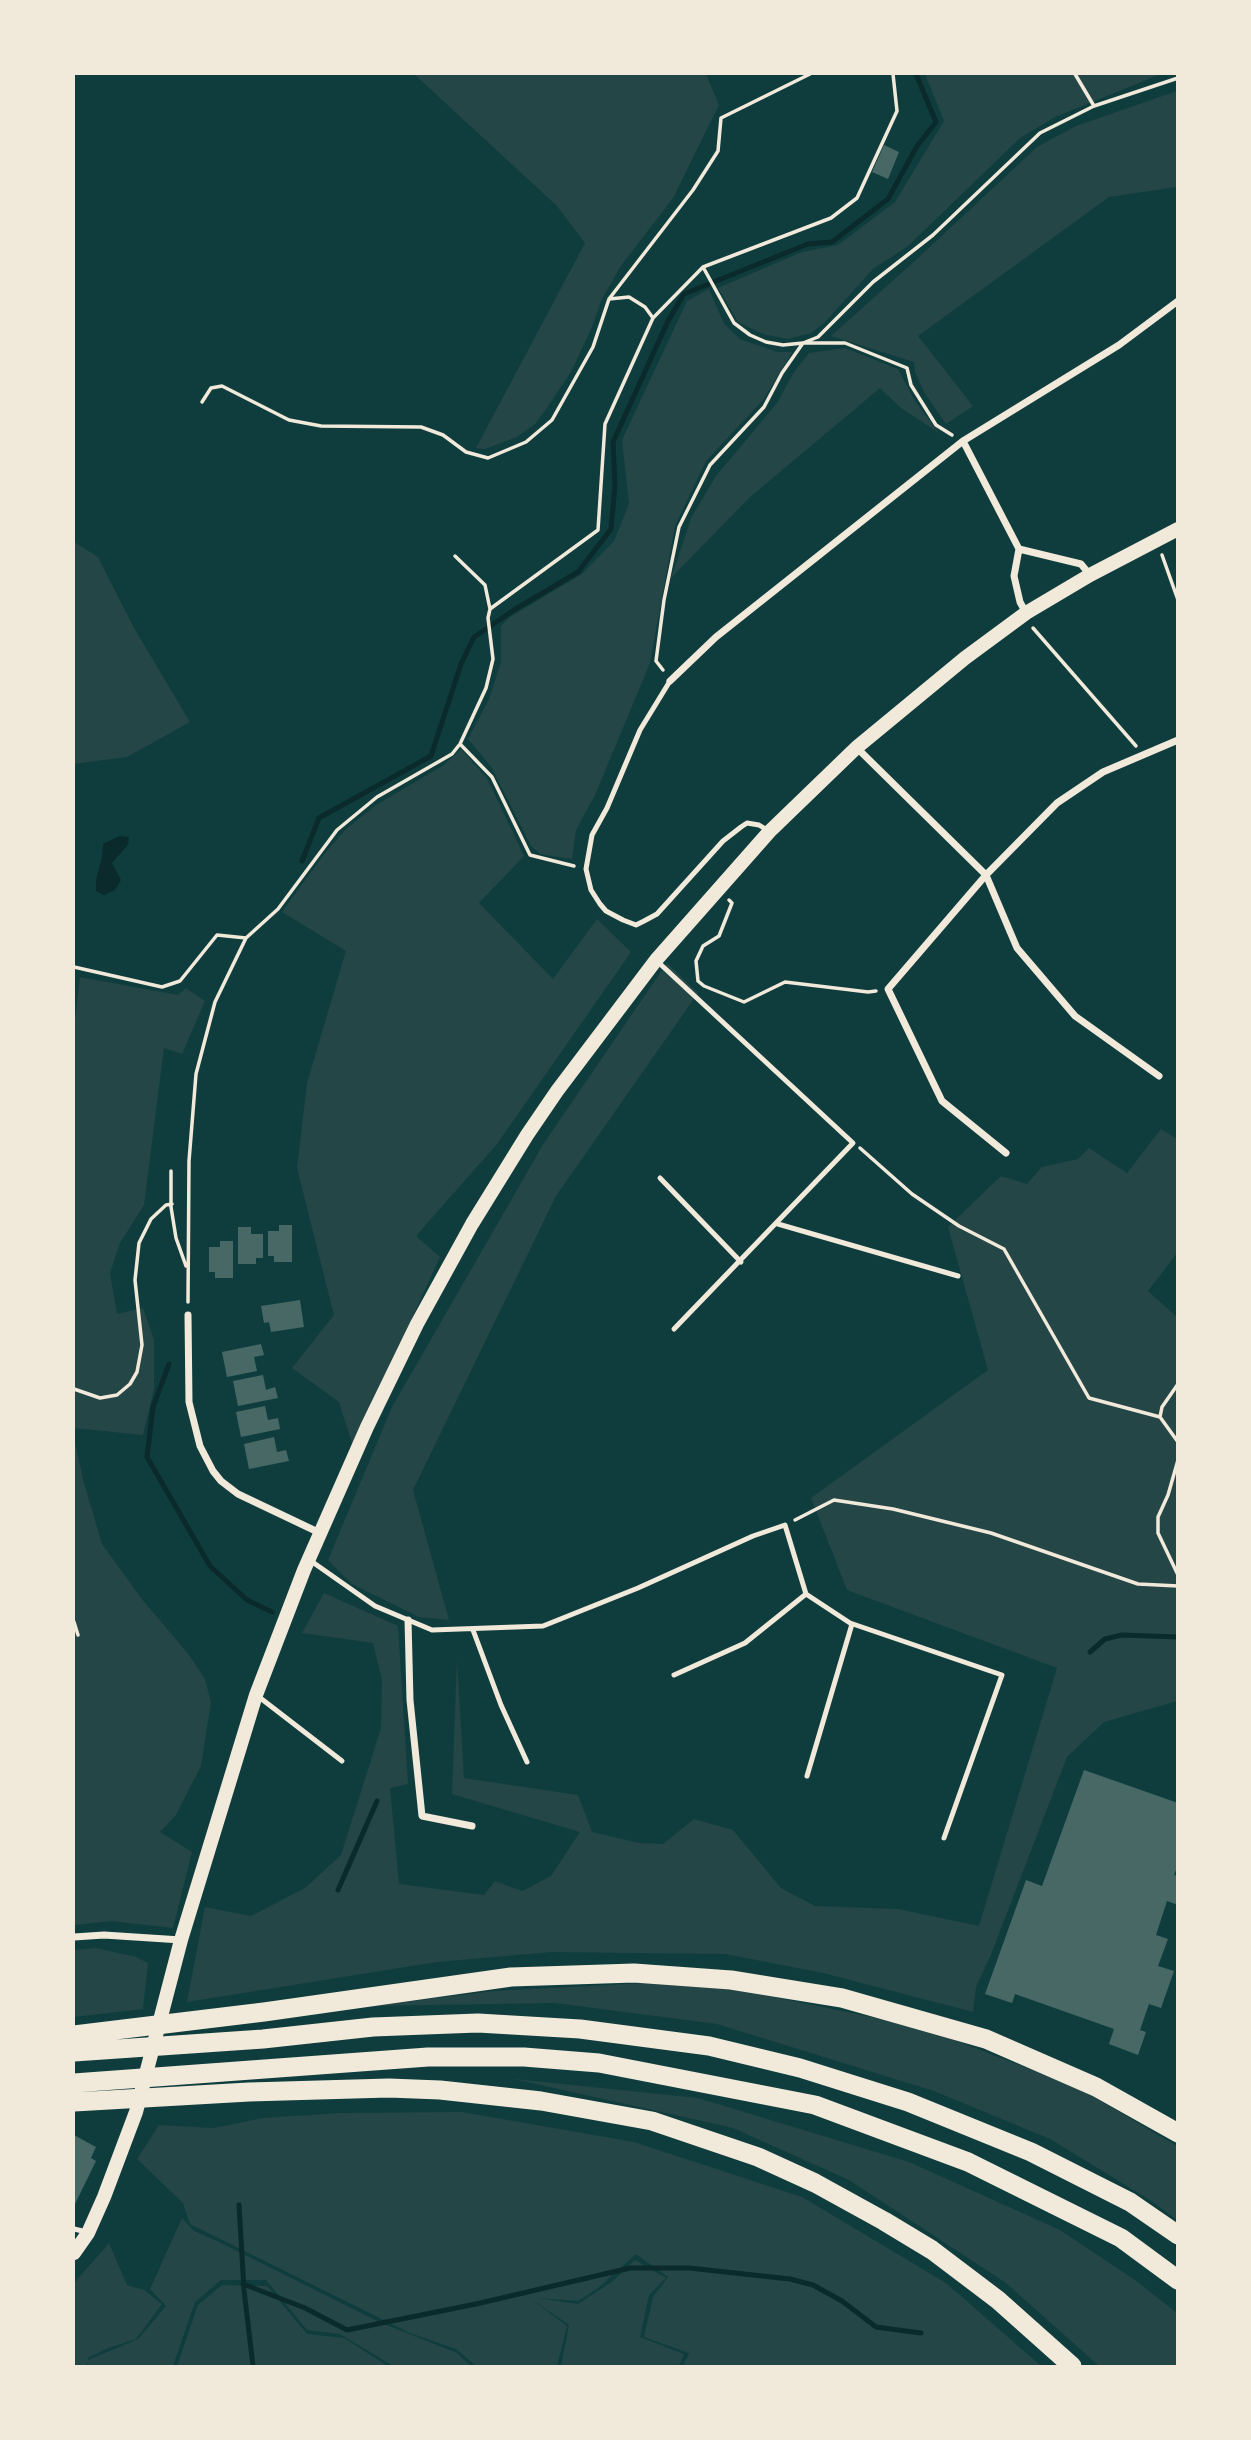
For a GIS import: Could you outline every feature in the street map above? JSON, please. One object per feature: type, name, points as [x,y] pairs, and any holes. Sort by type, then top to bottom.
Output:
[{"type":"highway","points":[[74,2035],[264,2012],[511,1976],[634,1973],[731,1980],[842,1998],[986,2039],[1097,2087],[1178,2133]]},
{"type":"highway","points":[[74,2052],[263,2039],[373,2027],[478,2023],[579,2029],[709,2046],[800,2068],[908,2102],[1031,2152],[1130,2202],[1178,2235]]},
{"type":"highway","points":[[74,2083],[428,2057],[524,2057],[599,2063],[815,2105],[968,2162],[1121,2238],[1178,2280]]},
{"type":"highway","points":[[74,2102],[249,2092],[389,2088],[440,2090],[592,2109],[665,2126],[758,2157],[815,2183],[884,2221],[932,2250],[998,2300],[1072,2367]]},
{"type":"main road","points":[[74,2253],[81,2231],[104,2197],[136,2112],[181,1940],[256,1695],[306,1565],[391,1375],[472,1224],[557,1091],[656,960],[769,832],[856,748],[955,666],[1024,614],[1090,575],[1178,529]]},
{"type":"street","points":[[670,681],[716,637],[963,441],[1119,345],[1178,301]]},
{"type":"street","points":[[963,441],[1019,549],[1014,576],[1024,614]]},
{"type":"street","points":[[1019,549],[1082,564],[1090,575]]},
{"type":"street","points":[[1006,1153],[942,1101],[888,989],[986,875],[1057,803],[1103,772],[1178,740]]},
{"type":"street","points":[[856,748],[986,875],[1017,948],[1075,1016],[1159,1076]]},
{"type":"street","points":[[188,1315],[189,1402],[200,1446],[213,1471],[238,1494],[320,1533]]},
{"type":"street","points":[[408,1620],[411,1700],[422,1816],[472,1826]]},
{"type":"street","points":[[74,1937],[104,1935],[181,1940]]},
{"type":"lane","points":[[670,681],[640,730],[607,808],[592,835],[586,869],[591,890],[600,904],[606,911],[636,925],[657,914],[723,841],[747,823],[759,825],[769,832]]},
{"type":"lane","points":[[656,960],[853,1143],[778,1224],[674,1329]]},
{"type":"lane","points":[[660,1178],[741,1262]]},
{"type":"lane","points":[[778,1224],[958,1276]]},
{"type":"lane","points":[[306,1565],[375,1606],[432,1630],[543,1626],[638,1588],[753,1536],[785,1525],[806,1594],[852,1623],[1002,1675],[944,1838]]},
{"type":"lane","points":[[674,1675],[745,1643],[806,1594]]},
{"type":"lane","points":[[807,1776],[852,1623]]},
{"type":"lane","points":[[473,1630],[501,1705],[527,1762]]},
{"type":"lane","points":[[256,1695],[342,1761]]},
{"type":"path","points":[[202,402],[211,388],[222,386],[289,420],[321,426],[421,427],[443,435],[467,452],[488,458],[526,442],[552,421],[593,347],[609,299],[693,190],[718,151],[721,118],[810,74]]},
{"type":"path","points":[[490,608],[598,530],[605,424],[653,318],[703,267],[831,218],[857,198],[897,111],[893,74]]},
{"type":"path","points":[[1074,74],[1094,106]]},
{"type":"path","points":[[670,681],[656,661],[664,600],[679,527],[710,465],[764,407],[782,373],[803,343],[818,337],[873,282],[933,235],[1040,133],[1094,106],[1178,78]]},
{"type":"path","points":[[703,267],[734,323],[750,335],[783,345],[845,343],[907,368],[911,385],[936,425],[963,441]]},
{"type":"path","points":[[609,299],[629,297],[645,307],[653,318]]},
{"type":"path","points":[[1157,540],[1178,600]]},
{"type":"path","points":[[188,1315],[189,1161],[196,1074],[215,1002],[246,938],[278,909],[337,830],[377,797],[452,754],[460,744],[486,688],[493,659],[488,618],[490,608],[485,585],[455,556]]},
{"type":"path","points":[[1024,614],[1143,754]]},
{"type":"path","points":[[460,744],[492,777],[530,855],[586,869]]},
{"type":"path","points":[[718,890],[732,903],[719,936],[703,946],[696,961],[698,981],[704,986],[744,1002],[785,982],[868,992],[888,989]]},
{"type":"path","points":[[74,967],[162,986],[180,981],[217,935],[246,938]]},
{"type":"path","points":[[853,1143],[912,1194],[959,1226],[1004,1249],[1089,1398],[1160,1417],[1178,1442]]},
{"type":"path","points":[[171,1171],[176,1238],[188,1271]]},
{"type":"path","points":[[74,1389],[100,1398],[117,1395],[130,1384],[137,1372],[142,1345],[135,1280],[139,1243],[151,1219],[166,1205],[172,1204]]},
{"type":"path","points":[[1160,1417],[1162,1407],[1178,1384]]},
{"type":"path","points":[[1178,1460],[1168,1495],[1158,1517],[1158,1534],[1178,1575]]},
{"type":"path","points":[[785,1525],[834,1500],[893,1509],[991,1533],[1138,1584],[1178,1586]]},
{"type":"path","points":[[74,1622],[78,1635]]},
{"type":"shaded area","points":[[414,74],[706,74],[719,105],[673,198],[620,267],[601,301],[571,372],[544,412],[535,424],[517,437],[485,449],[476,448],[585,243],[557,206]]},
{"type":"shaded area","points":[[925,74],[1161,74],[1055,117],[1020,138],[908,246],[873,269],[824,323],[811,333],[788,339],[763,334],[738,322],[718,288],[802,252],[838,245],[895,202],[944,121]]},
{"type":"shaded area","points":[[1177,91],[1177,187],[1109,197],[918,336],[973,406],[946,424],[924,392],[915,372],[914,362],[831,336],[1037,147],[1076,126]]},
{"type":"shaded area","points":[[709,289],[724,324],[740,339],[777,352],[792,352],[763,400],[706,461],[675,526],[650,663],[595,795],[576,830],[572,859],[540,854],[531,846],[492,768],[468,739],[489,699],[501,662],[501,626],[510,617],[582,574],[614,541],[629,504],[622,440],[687,301]]},
{"type":"shaded area","points":[[845,348],[898,369],[915,401],[939,433],[901,408],[880,388],[750,497],[671,578],[692,516],[716,476],[777,403],[794,372],[809,353]]},
{"type":"shaded area","points":[[74,542],[98,557],[134,628],[190,722],[127,757],[74,764]]},
{"type":"shaded area","points":[[461,749],[487,778],[524,856],[479,903],[553,979],[597,919],[631,952],[497,1144],[416,1236],[440,1257],[353,1446],[339,1402],[292,1368],[334,1315],[297,1168],[307,1083],[346,951],[282,912],[345,830],[376,805],[444,765]]},
{"type":"shaded area","points":[[119,836],[129,837],[128,845],[112,863],[121,880],[115,890],[104,895],[96,891],[103,844]]},
{"type":"shaded area","points":[[667,963],[698,993],[556,1196],[413,1490],[449,1620],[419,1617],[352,1584],[328,1560],[392,1407],[544,1143]]},
{"type":"shaded area","points":[[80,977],[178,995],[186,988],[205,1001],[182,1054],[164,1048],[144,1205],[120,1243],[110,1273],[117,1314],[143,1308],[154,1340],[154,1389],[143,1435],[74,1428],[74,1027]]},
{"type":"shaded area","points":[[1161,1129],[1177,1139],[1177,1253],[1148,1291],[1177,1317],[1177,1701],[1104,1722],[1067,1757],[976,1987],[973,2012],[823,1973],[725,1954],[552,1952],[437,1962],[187,2002],[205,1907],[251,1916],[305,1888],[341,1855],[381,1728],[382,1680],[373,1643],[302,1633],[324,1593],[398,1626],[408,1784],[390,1788],[399,1884],[484,1895],[495,1881],[522,1891],[551,1876],[580,1832],[452,1794],[457,1660],[464,1778],[578,1795],[592,1832],[639,1843],[663,1844],[694,1819],[733,1830],[781,1888],[815,1906],[898,1909],[979,1926],[1057,1668],[847,1590],[811,1498],[988,1370],[948,1227],[1001,1176],[1027,1184],[1042,1167],[1078,1159],[1089,1148],[1127,1173]]},
{"type":"shaded area","points":[[74,1438],[102,1544],[141,1598],[189,1655],[205,1679],[211,1702],[201,1766],[176,1815],[160,1832],[192,1852],[173,1928],[111,1921],[74,1925]]},
{"type":"shaded area","points":[[96,1948],[136,1957],[148,1963],[143,2009],[74,2017],[74,1950]]},
{"type":"shaded area","points":[[645,1983],[730,1988],[920,2027],[1077,2087],[1177,2146],[1177,2220],[1150,2200],[1050,2139],[934,2091],[717,2024],[555,2003],[371,2006],[494,1991]]},
{"type":"shaded area","points":[[514,2079],[698,2098],[909,2162],[1060,2230],[1135,2280],[1177,2313],[1177,2366],[1099,2366],[1006,2283],[849,2180],[733,2128]]},
{"type":"shaded area","points":[[462,2112],[634,2142],[802,2197],[946,2283],[1041,2366],[683,2366],[689,2353],[644,2337],[653,2297],[668,2277],[636,2254],[597,2289],[578,2301],[536,2298],[578,2304],[613,2281],[635,2260],[666,2278],[649,2295],[640,2337],[684,2354],[679,2366],[561,2366],[569,2325],[528,2297],[567,2326],[557,2366],[476,2366],[456,2349],[410,2333],[190,2224],[183,2203],[137,2159],[159,2125],[214,2128],[263,2118],[340,2113]]},
{"type":"shaded area","points":[[182,2218],[194,2231],[379,2322],[457,2353],[471,2366],[393,2366],[340,2334],[307,2330],[266,2280],[221,2280],[195,2302],[173,2366],[88,2366],[88,2362],[87,2366],[74,2366],[74,2283],[109,2243],[127,2285],[144,2290],[162,2304],[136,2339],[106,2349],[88,2360],[138,2339],[166,2306],[150,2289]]},
{"type":"shaded area","points":[[222,2285],[267,2286],[307,2334],[344,2338],[388,2366],[177,2366],[198,2305]]},
{"type":"building","points":[[884,145],[899,152],[888,179],[872,172]]},
{"type":"building","points":[[279,1225],[292,1225],[292,1262],[274,1262],[274,1256],[268,1256],[268,1231],[279,1231]]},
{"type":"building","points":[[238,1227],[251,1227],[251,1234],[263,1234],[263,1258],[256,1258],[256,1264],[238,1264]]},
{"type":"building","points":[[220,1241],[233,1241],[233,1278],[215,1278],[215,1272],[209,1272],[209,1247],[220,1247]]},
{"type":"building","points":[[300,1300],[304,1327],[271,1332],[269,1322],[264,1323],[261,1306]]},
{"type":"building","points":[[261,1344],[264,1355],[254,1357],[257,1371],[227,1377],[222,1352]]},
{"type":"building","points":[[263,1375],[266,1390],[275,1387],[278,1398],[238,1406],[233,1381]]},
{"type":"building","points":[[265,1406],[268,1420],[278,1418],[280,1429],[241,1437],[236,1412]]},
{"type":"building","points":[[274,1437],[277,1452],[286,1450],[289,1461],[249,1469],[244,1444]]},
{"type":"building","points":[[1084,1770],[1178,1803],[1178,1865],[1174,1875],[1178,1876],[1178,1905],[1167,1901],[1156,1935],[1168,1939],[1158,1966],[1174,1971],[1161,2008],[1149,2004],[1140,2030],[1146,2032],[1138,2055],[1109,2044],[1114,2029],[1015,1994],[1012,2003],[985,1994],[1026,1880],[1042,1886]]},
{"type":"building","points":[[74,2135],[96,2147],[91,2158],[96,2161],[74,2206]]},
{"type":"waterway","points":[[302,861],[319,818],[431,756],[461,664],[474,637],[578,572],[611,529],[615,485],[613,442],[668,321],[684,294],[808,244],[832,242],[888,199],[917,146],[936,122],[916,74]]},
{"type":"waterway","points":[[169,1364],[153,1407],[147,1457],[210,1566],[247,1600],[272,1612]]},
{"type":"waterway","points":[[1090,1652],[1105,1639],[1122,1635],[1178,1637]]},
{"type":"waterway","points":[[338,1890],[377,1801]]},
{"type":"waterway","points":[[239,2205],[244,2290],[253,2366]]},
{"type":"waterway","points":[[243,2284],[305,2308],[347,2330],[476,2304],[630,2268],[689,2268],[790,2279],[813,2285],[842,2301],[876,2327],[921,2333]]}]
